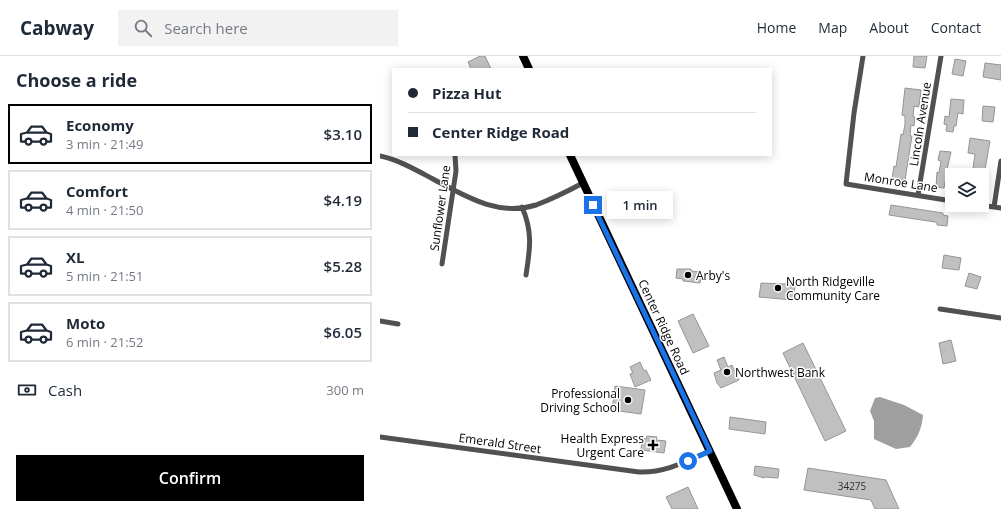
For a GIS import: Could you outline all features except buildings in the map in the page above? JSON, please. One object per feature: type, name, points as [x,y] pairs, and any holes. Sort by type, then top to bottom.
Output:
[{"type":"main road","points":[[522,56],[528,68]]},
{"type":"main road","name":"Center Ridge Road","points":[[570,156],[737,509]]},
{"type":"street","name":"Monroe Lane","points":[[863,56],[854,113],[846,184],[945,200]]},
{"type":"street","name":"Lincoln Avenue","points":[[918,195],[941,56]]},
{"type":"street","points":[[380,156],[401,162],[473,200],[503,208],[522,208],[534,205],[549,200],[583,183]]},
{"type":"street","name":"Sunflower Lane","points":[[442,264],[456,171],[455,156]]},
{"type":"street","points":[[994,207],[1001,161]]},
{"type":"street","points":[[989,206],[1001,208]]},
{"type":"street","points":[[522,208],[529,227],[530,238],[526,275]]},
{"type":"street","points":[[940,309],[1001,318]]},
{"type":"street","points":[[380,321],[398,324]]},
{"type":"street","name":"Emerald Street","points":[[380,437],[639,472],[654,472],[669,468],[710,451]]},
{"type":"shaded area","points":[[880,397],[904,405],[923,415],[919,432],[910,447],[896,449],[874,439],[874,421],[870,411],[875,398]]},
{"type":"place","name":"Arby's","points":[[688,275]]},
{"type":"place","name":"North Ridgeville Community Care","points":[[778,288]]},
{"type":"place","name":"Northwest Bank","points":[[727,372]]},
{"type":"place","name":"Professional Driving School","points":[[628,400]]},
{"type":"place","name":"Health Express Urgent Care","points":[[653,445]]},
{"type":"route","points":[[593,205],[710,451],[688,461]]}]
